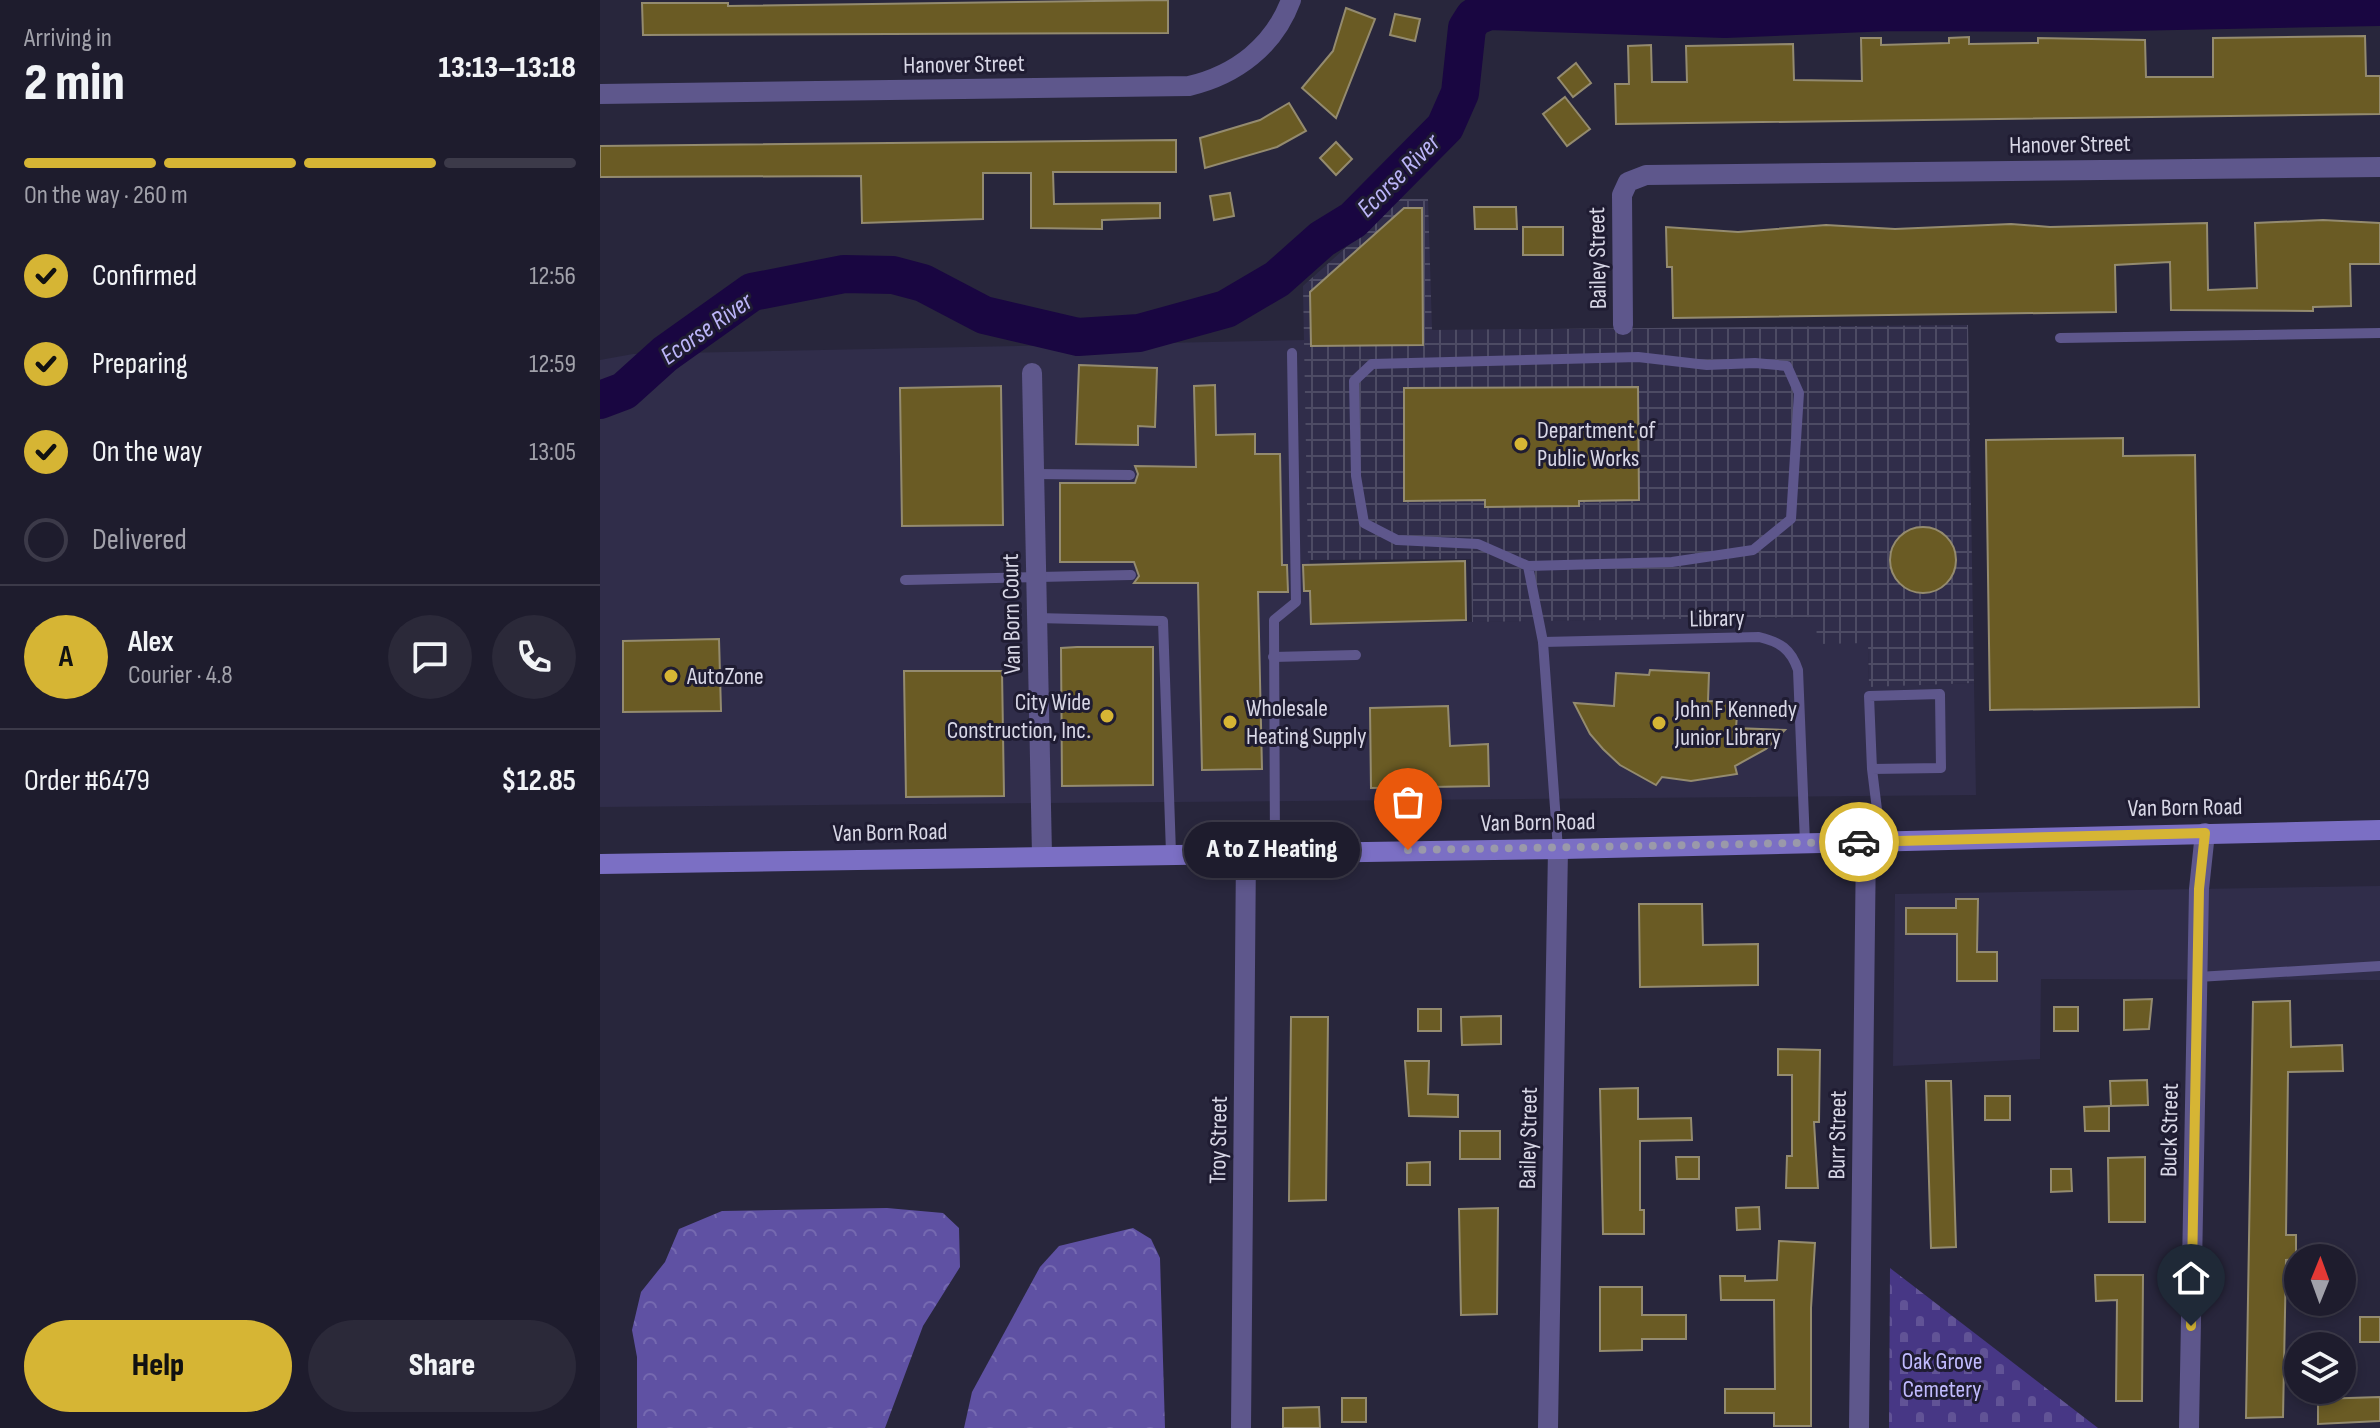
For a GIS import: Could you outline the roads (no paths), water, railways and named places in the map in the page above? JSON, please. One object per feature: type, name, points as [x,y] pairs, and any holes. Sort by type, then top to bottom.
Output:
[{"type":"main road","name":"Van Born Road","points":[[600,864],[1558,849],[2380,830]]},
{"type":"street","name":"Hanover Street","points":[[600,94],[1189,86],[1232,71],[1255,54],[1275,33],[1291,0]]},
{"type":"street","name":"Hanover Street","points":[[1761,173],[2380,167]]},
{"type":"street","name":"Bailey Street","points":[[1623,325],[1621,203],[1628,182],[1646,175],[1761,173]]},
{"type":"street","name":"Van Born Court","points":[[1032,373],[1042,855]]},
{"type":"street","name":"Buck Street","points":[[2189,1428],[2199,889],[2205,833]]},
{"type":"street","name":"Burr Street","points":[[1859,1428],[1873,842]]},
{"type":"street","name":"Bailey Street","points":[[1548,1428],[1558,849]]},
{"type":"street","name":"Troy Street","points":[[1241,1428],[1246,852]]},
{"type":"lane","points":[[2060,338],[2380,333]]},
{"type":"lane","points":[[1275,852],[1274,620],[1296,602],[1292,353]]},
{"type":"lane","points":[[1638,357],[1707,365],[1755,363],[1787,366],[1799,393],[1791,519],[1753,550],[1672,562],[1528,566],[1478,544],[1397,540],[1364,523],[1356,476],[1354,381],[1372,364],[1638,357]]},
{"type":"lane","points":[[1034,474],[1130,475]]},
{"type":"lane","points":[[1528,566],[1543,642],[1558,849]]},
{"type":"lane","points":[[905,580],[1131,575]]},
{"type":"lane","points":[[1036,618],[1163,621],[1171,853]]},
{"type":"lane","name":"Library","points":[[1543,642],[1759,637],[1774,640],[1792,653],[1798,670],[1805,843]]},
{"type":"lane","points":[[1273,657],[1356,655]]},
{"type":"lane","points":[[1872,769],[1941,768],[1940,694],[1869,696],[1873,842]]},
{"type":"lane","points":[[2198,977],[2380,966]]},
{"type":"waterway","name":"Ecorse River","points":[[600,400],[624,391],[665,354],[752,292],[844,274],[893,275],[923,283],[984,315],[1078,337],[1139,333],[1226,309],[1277,279],[1322,239],[1353,220],[1445,127],[1460,93],[1467,28],[1474,17],[1489,11],[1725,19],[1890,12],[2077,13],[2380,7]]},
{"type":"place","name":"Department of Public Works","points":[[1521,444]]},
{"type":"place","name":"AutoZone","points":[[671,676]]},
{"type":"place","name":"City Wide Construction, Inc.","points":[[1107,716]]},
{"type":"place","name":"Wholesale Heating Supply","points":[[1230,722]]},
{"type":"place","name":"John F Kennedy Junior Library","points":[[1659,723]]},
{"type":"place","name":"A to Z Heating","points":[[1408,850]]},
{"type":"park label","name":"Oak Grove Cemetery","points":[[1942,1375]]}]
